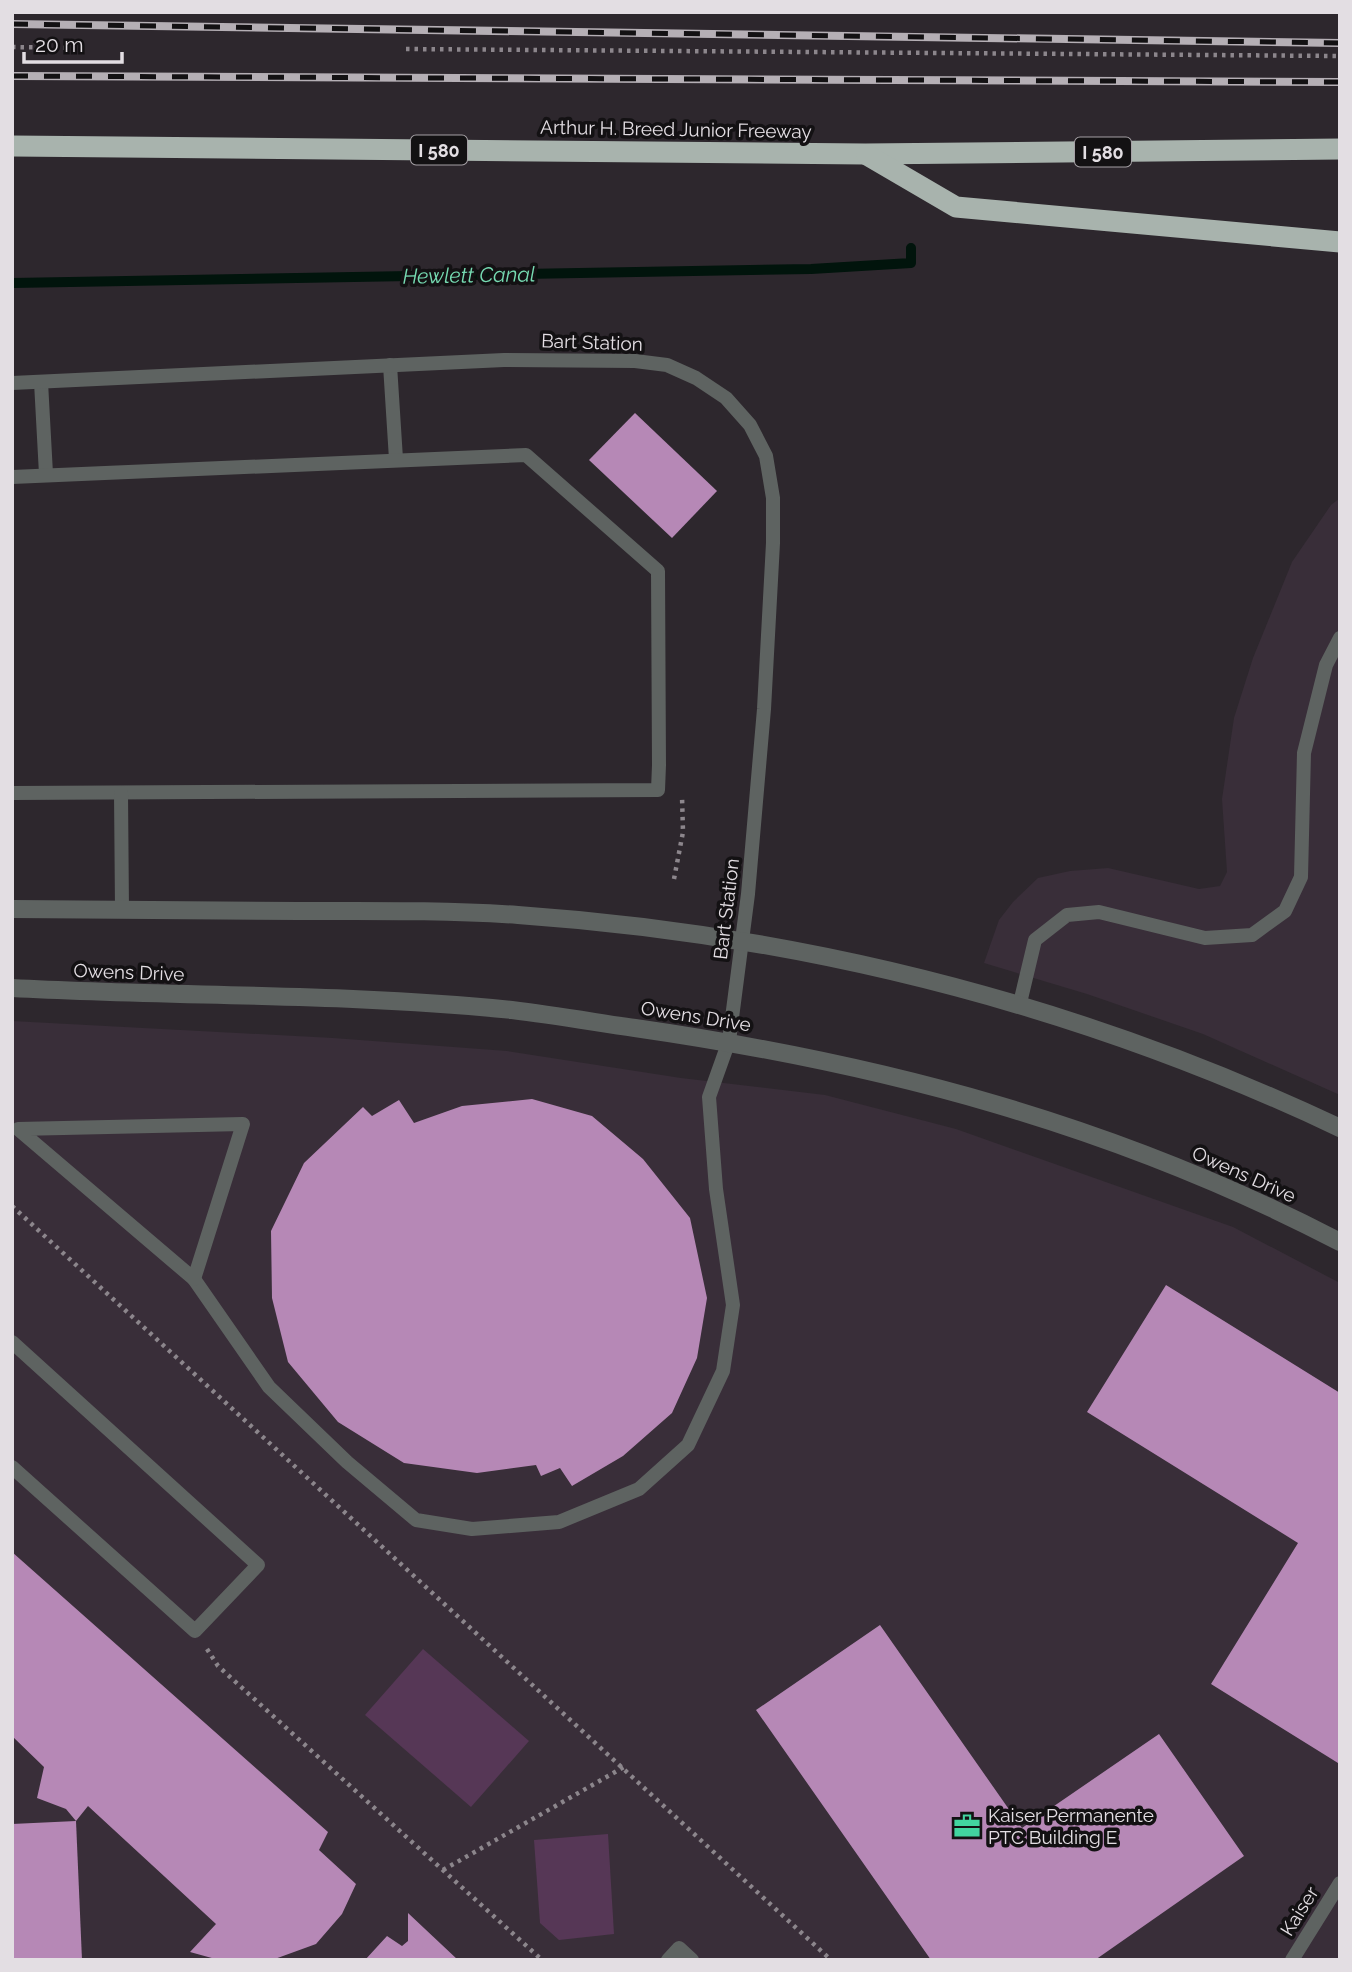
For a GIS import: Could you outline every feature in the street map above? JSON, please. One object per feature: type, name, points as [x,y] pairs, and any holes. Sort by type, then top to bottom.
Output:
[{"type":"highway","name":"Arthur H. Breed Junior Freeway","points":[[12,146],[865,154],[1340,149]]},
{"type":"highway","points":[[865,154],[956,207],[1340,242]]},
{"type":"street","points":[[12,909],[417,911],[517,915],[627,925],[742,940],[839,958],[1020,1003],[1155,1048],[1263,1091],[1340,1128]]},
{"type":"street","name":"Owens Drive","points":[[12,988],[132,994],[290,995],[513,1010],[729,1041],[866,1068],[989,1100],[1106,1138],[1215,1183],[1340,1242]]},
{"type":"lane","name":"Bart Station","points":[[12,383],[503,359],[635,361],[667,365],[696,378],[726,398],[750,425],[766,456],[773,498],[773,543],[764,709],[748,894],[729,1041],[709,1097],[716,1189],[733,1305],[723,1371],[688,1445],[639,1489],[559,1522],[472,1529],[416,1520],[347,1462],[269,1387],[194,1279],[18,1129],[243,1124],[194,1279]]},
{"type":"lane","points":[[390,365],[396,459]]},
{"type":"lane","points":[[41,382],[46,474]]},
{"type":"lane","points":[[12,477],[526,455],[658,571],[659,790],[12,793]]},
{"type":"lane","points":[[1020,1003],[1035,940],[1067,915],[1099,912],[1205,939],[1252,935],[1285,911],[1301,877],[1304,753],[1326,665],[1340,638]]},
{"type":"lane","points":[[121,793],[122,910]]},
{"type":"lane","points":[[12,1342],[258,1565],[195,1631],[12,1466]]},
{"type":"lane","name":"Kaiser","points":[[1292,1960],[1340,1883]]},
{"type":"lane","points":[[668,1960],[679,1948],[692,1960]]},
{"type":"path","points":[[12,47],[78,48]]},
{"type":"path","points":[[406,49],[1340,56]]},
{"type":"path","points":[[674,879],[682,832],[681,786]]},
{"type":"path","points":[[12,1206],[831,1960]]},
{"type":"path","points":[[195,1631],[218,1666],[542,1960]]},
{"type":"path","points":[[443,1870],[624,1767]]},
{"type":"shaded area","points":[[1340,498],[1340,1095],[1203,1034],[1087,994],[984,963],[999,920],[1038,878],[1070,871],[1108,868],[1199,889],[1220,886],[1227,872],[1222,799],[1234,718],[1253,658],[1292,562],[1331,505]]},
{"type":"shaded area","points":[[12,1021],[333,1038],[507,1051],[681,1078],[825,1095],[956,1129],[1233,1227],[1340,1283],[1340,1960],[12,1960]]},
{"type":"shaded area","points":[[423,1649],[529,1741],[471,1807],[365,1715]]},
{"type":"shaded area","points":[[608,1834],[614,1934],[559,1940],[540,1923],[534,1840]]},
{"type":"building","points":[[635,413],[717,491],[672,538],[589,460]]},
{"type":"building","points":[[532,1099],[592,1116],[643,1159],[690,1218],[707,1298],[697,1358],[672,1413],[623,1456],[572,1486],[560,1468],[541,1476],[536,1465],[477,1473],[404,1463],[338,1422],[288,1362],[272,1298],[271,1231],[304,1163],[363,1107],[372,1116],[399,1100],[414,1123],[462,1106]]},
{"type":"building","points":[[1166,1285],[1340,1393],[1338,1763],[1211,1684],[1298,1543],[1087,1412]]},
{"type":"building","points":[[12,1552],[328,1832],[319,1850],[356,1884],[342,1914],[316,1944],[272,1960],[219,1960],[190,1952],[216,1924],[88,1806],[76,1821],[66,1809],[37,1798],[44,1767],[12,1736]]},
{"type":"building","points":[[880,1625],[1022,1828],[1159,1734],[1244,1856],[1095,1960],[931,1960],[756,1710]]},
{"type":"building","points":[[76,1821],[82,1960],[12,1960],[12,1824]]},
{"type":"building","points":[[408,1913],[458,1960],[365,1960],[387,1936],[402,1946],[408,1941]]},
{"type":"waterway","name":"Hewlett Canal","points":[[12,283],[811,269],[911,263],[911,248]]},
{"type":"railway","points":[[12,24],[1340,43]]},
{"type":"railway","points":[[12,76],[1340,82]]},
{"type":"place","name":"Kaiser Permanente PTC Building E","points":[[967,1826]]}]
